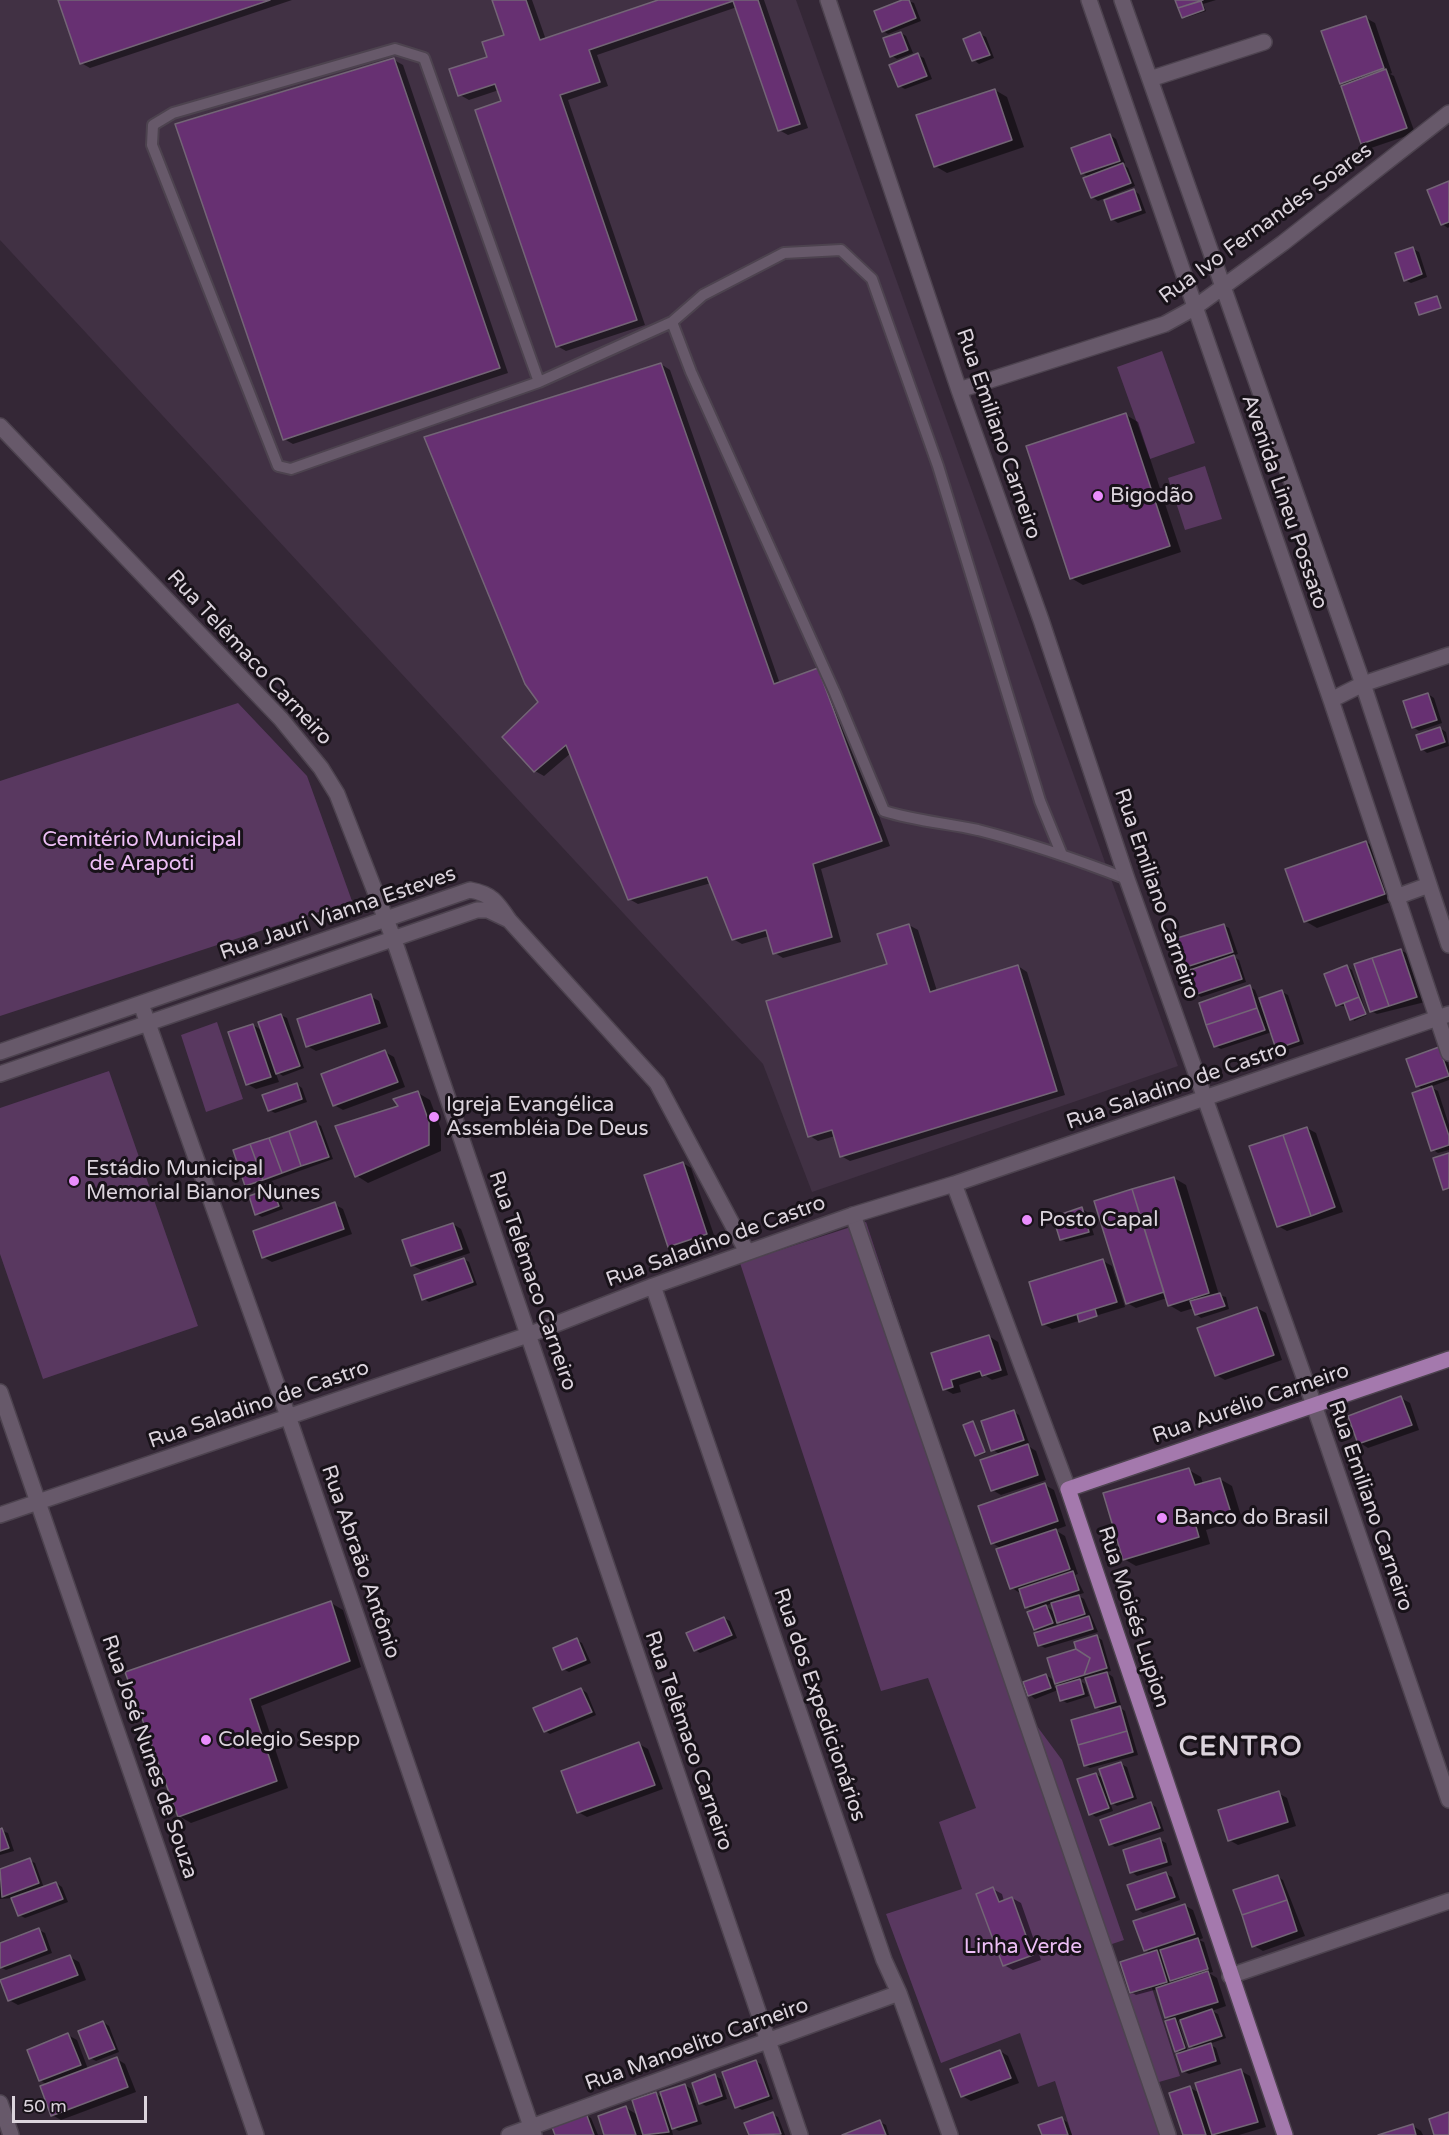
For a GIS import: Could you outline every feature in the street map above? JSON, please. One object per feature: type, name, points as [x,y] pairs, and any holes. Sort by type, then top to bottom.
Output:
[{"type":"main road","name":"Rua Aurélio Carneiro","points":[[1068,1489],[1449,1359]]},
{"type":"main road","name":"Rua Moisés Lupion","points":[[1068,1489],[1285,2135]]},
{"type":"street","name":"Rua Emiliano Carneiro","points":[[828,0],[959,390],[1041,620],[1127,879],[1314,1405],[1449,1800]]},
{"type":"street","name":"Avenida Lineu Possato","points":[[1089,0],[1331,700],[1396,897],[1443,1017],[1449,1053]]},
{"type":"street","name":"Avenida Lineu Possato","points":[[1122,0],[1363,684],[1449,945]]},
{"type":"street","points":[[1150,79],[1264,42]]},
{"type":"street","name":"Rua Ivo Fernandes Soares","points":[[959,390],[1166,324],[1194,308],[1283,243],[1449,113]]},
{"type":"street","name":"Rua Telêmaco Carneiro","points":[[0,426],[281,718],[321,768],[349,822],[394,940],[800,2135]]},
{"type":"street","points":[[1331,700],[1363,684],[1449,654]]},
{"type":"street","points":[[1396,897],[1429,885]]},
{"type":"street","name":"Rua Jauri Vianna Esteves","points":[[0,1053],[470,890],[486,892],[498,903],[509,920]]},
{"type":"street","name":"Rua Jauri Vianna Esteves","points":[[0,1074],[477,910],[488,910],[509,920]]},
{"type":"street","points":[[509,920],[657,1083],[747,1252]]},
{"type":"street","name":"Rua Abraão Antônio","points":[[141,1004],[288,1416],[533,2131]]},
{"type":"street","name":"Rua Saladino de Castro","points":[[0,1515],[528,1335],[653,1286],[853,1215],[954,1184],[1443,1017]]},
{"type":"street","name":"Rua Moisés Lupion","points":[[954,1184],[1068,1489]]},
{"type":"street","points":[[853,1215],[1168,2135]]},
{"type":"street","name":"Rua dos Expedicionários","points":[[653,1286],[884,1960],[899,1992],[950,2135]]},
{"type":"street","name":"Rua José Nunes de Souza","points":[[0,1392],[256,2135]]},
{"type":"street","points":[[1230,1976],[1449,1901]]},
{"type":"street","name":"Rua Manoelito Carneiro","points":[[509,2135],[533,2131],[899,1992]]},
{"type":"street","points":[[0,2103],[11,2135]]},
{"type":"lane","points":[[539,382],[424,58],[395,49],[173,113],[153,125],[152,144],[278,466],[291,469],[539,382],[672,322],[703,295],[784,253],[840,250],[872,279],[938,466],[1041,801],[1062,855]]},
{"type":"lane","points":[[672,322],[691,372],[835,693],[884,812],[909,819],[977,830],[1062,855],[1127,879]]},
{"type":"shaded area","points":[[0,0],[796,0],[1178,1066],[812,1192],[763,1064],[0,240]]},
{"type":"green space","points":[[1162,351],[1195,443],[1150,459],[1117,367]]},
{"type":"green space","points":[[1205,466],[1222,519],[1185,530],[1168,478]]},
{"type":"green space","name":"Cemitério Municipal de Arapoti","points":[[238,703],[307,776],[352,901],[0,1016],[0,781]]},
{"type":"green space","points":[[217,1022],[243,1099],[206,1112],[181,1035]]},
{"type":"green space","name":"Estádio Municipal Memorial Bianor Nunes","points":[[109,1071],[198,1326],[43,1379],[0,1254],[0,1108]]},
{"type":"green space","name":"Linha Verde","points":[[866,1222],[1028,1714],[1062,1760],[1124,1940],[1109,1945],[1127,1995],[1152,1988],[1180,2076],[1159,2082],[1177,2135],[1072,2135],[1055,2081],[1038,2087],[1020,2033],[941,2063],[886,1914],[962,1889],[939,1822],[976,1808],[928,1678],[881,1691],[740,1263]]},
{"type":"building","points":[[58,0],[270,0],[80,64]]},
{"type":"building","points":[[492,0],[526,0],[540,40],[658,0],[758,0],[800,124],[778,131],[733,1],[589,50],[600,82],[560,95],[637,320],[556,347],[475,110],[501,101],[495,84],[458,96],[449,69],[487,57],[482,42],[504,35]]},
{"type":"building","points":[[902,0],[909,0],[916,18],[882,32],[874,11]]},
{"type":"building","points":[[1175,0],[1203,0],[1178,8]]},
{"type":"building","points":[[1201,1],[1204,10],[1182,18],[1178,8]]},
{"type":"building","points":[[1366,16],[1384,68],[1340,84],[1321,31]]},
{"type":"building","points":[[901,32],[908,50],[890,57],[883,38]]},
{"type":"building","points":[[980,32],[990,55],[972,61],[963,39]]},
{"type":"building","points":[[918,53],[927,76],[898,87],[889,65]]},
{"type":"building","points":[[394,58],[500,368],[283,440],[175,124]]},
{"type":"building","points":[[1386,69],[1407,128],[1361,144],[1341,86]]},
{"type":"building","points":[[995,89],[1012,140],[934,167],[916,115]]},
{"type":"building","points":[[1110,134],[1120,161],[1081,174],[1071,148]]},
{"type":"building","points":[[1123,163],[1131,183],[1091,198],[1083,178]]},
{"type":"building","points":[[1449,181],[1449,222],[1441,225],[1427,190]]},
{"type":"building","points":[[1134,189],[1141,210],[1111,220],[1104,200]]},
{"type":"building","points":[[1413,247],[1422,274],[1404,281],[1395,253]]},
{"type":"building","points":[[1437,296],[1441,308],[1419,315],[1415,303]]},
{"type":"building","points":[[661,363],[774,684],[818,668],[882,841],[813,864],[832,937],[773,954],[766,930],[732,940],[707,877],[628,900],[566,745],[534,772],[502,737],[538,702],[525,684],[424,437]]},
{"type":"building","name":"Bigodão","points":[[1126,413],[1170,546],[1070,579],[1026,446]]},
{"type":"building","points":[[1428,693],[1437,720],[1412,728],[1403,701]]},
{"type":"building","points":[[1440,727],[1445,742],[1421,750],[1416,735]]},
{"type":"building","points":[[1366,841],[1385,894],[1304,922],[1285,869]]},
{"type":"building","points":[[909,924],[930,992],[1018,965],[1057,1091],[840,1157],[832,1130],[808,1137],[766,1001],[887,964],[877,934]]},
{"type":"building","points":[[1224,924],[1233,952],[1186,967],[1177,938]]},
{"type":"building","points":[[1401,949],[1417,997],[1389,1006],[1372,958]]},
{"type":"building","points":[[1234,955],[1242,979],[1194,995],[1187,971]]},
{"type":"building","points":[[1372,958],[1389,1006],[1370,1012],[1354,964]]},
{"type":"building","points":[[1347,965],[1359,997],[1336,1006],[1324,974]]},
{"type":"building","points":[[1250,985],[1257,1008],[1206,1025],[1199,1003]]},
{"type":"building","points":[[1282,990],[1299,1041],[1276,1049],[1259,998]]},
{"type":"building","points":[[371,994],[380,1023],[306,1047],[297,1019]]},
{"type":"building","points":[[1359,997],[1366,1014],[1350,1020],[1344,1003]]},
{"type":"building","points":[[1257,1008],[1265,1030],[1214,1047],[1206,1025]]},
{"type":"building","points":[[281,1014],[300,1066],[276,1074],[258,1022]]},
{"type":"building","points":[[253,1024],[271,1077],[246,1085],[228,1032]]},
{"type":"building","points":[[1439,1047],[1449,1076],[1416,1087],[1406,1059]]},
{"type":"building","points":[[385,1050],[398,1082],[333,1106],[321,1074]]},
{"type":"building","points":[[297,1083],[302,1099],[268,1111],[262,1095]]},
{"type":"building","points":[[1432,1086],[1449,1136],[1449,1145],[1431,1151],[1412,1093]]},
{"type":"building","points":[[418,1091],[429,1122],[429,1145],[355,1177],[335,1126],[398,1106],[393,1099]]},
{"type":"building","points":[[316,1121],[329,1157],[301,1166],[289,1131]]},
{"type":"building","points":[[1307,1127],[1335,1207],[1311,1216],[1283,1135]]},
{"type":"building","points":[[289,1131],[301,1166],[282,1173],[269,1138]]},
{"type":"building","points":[[1283,1135],[1311,1216],[1277,1227],[1249,1146]]},
{"type":"building","points":[[269,1138],[282,1173],[263,1180],[250,1144]]},
{"type":"building","points":[[250,1144],[263,1180],[245,1186],[233,1150]]},
{"type":"building","points":[[1449,1153],[1449,1188],[1443,1190],[1433,1158]]},
{"type":"building","points":[[683,1162],[707,1234],[668,1247],[644,1175]]},
{"type":"building","points":[[1174,1177],[1209,1293],[1168,1306],[1132,1189]]},
{"type":"building","points":[[272,1188],[279,1206],[255,1215],[249,1196]]},
{"type":"building","points":[[1132,1189],[1164,1292],[1126,1304],[1094,1201]]},
{"type":"building","points":[[335,1202],[344,1229],[262,1258],[253,1231]]},
{"type":"building","points":[[1082,1207],[1089,1232],[1060,1240],[1053,1217]]},
{"type":"building","points":[[453,1223],[462,1249],[411,1266],[402,1240]]},
{"type":"building","points":[[464,1258],[473,1282],[422,1300],[414,1275]]},
{"type":"building","points":[[1103,1259],[1117,1302],[1042,1325],[1029,1282]]},
{"type":"building","points":[[1220,1293],[1225,1306],[1195,1315],[1190,1301]]},
{"type":"building","points":[[1257,1307],[1274,1355],[1215,1376],[1197,1328]]},
{"type":"building","points":[[1095,1309],[1097,1316],[1079,1322],[1077,1314]]},
{"type":"building","points":[[989,1335],[1001,1370],[982,1376],[980,1371],[951,1380],[953,1387],[943,1390],[931,1353]]},
{"type":"building","points":[[1401,1396],[1412,1425],[1358,1444],[1348,1416]]},
{"type":"building","points":[[1014,1410],[1024,1440],[991,1451],[981,1421]]},
{"type":"building","points":[[973,1421],[985,1452],[975,1456],[963,1425]]},
{"type":"building","points":[[1028,1444],[1038,1475],[991,1491],[980,1460]]},
{"type":"building","name":"Banco do Brasil","points":[[1189,1468],[1195,1485],[1220,1478],[1231,1513],[1195,1523],[1199,1537],[1123,1560],[1103,1493]]},
{"type":"building","points":[[1045,1483],[1058,1521],[991,1544],[978,1506]]},
{"type":"building","points":[[1056,1529],[1070,1569],[1010,1589],[996,1549]]},
{"type":"building","points":[[1073,1571],[1079,1590],[1025,1608],[1019,1589]]},
{"type":"building","points":[[1079,1595],[1085,1614],[1057,1623],[1051,1603]]},
{"type":"building","name":"Colegio Sespp","points":[[331,1601],[350,1661],[250,1699],[277,1781],[178,1817],[125,1672]]},
{"type":"building","points":[[1046,1605],[1053,1623],[1034,1630],[1027,1612]]},
{"type":"building","points":[[1089,1616],[1093,1629],[1038,1646],[1034,1633]]},
{"type":"building","points":[[724,1617],[732,1635],[694,1651],[686,1633]]},
{"type":"building","points":[[1097,1635],[1107,1668],[1084,1675],[1090,1658],[1076,1649],[1074,1642]]},
{"type":"building","points":[[577,1638],[586,1660],[562,1670],[553,1648]]},
{"type":"building","points":[[1076,1649],[1090,1658],[1084,1675],[1055,1684],[1047,1658]]},
{"type":"building","points":[[1107,1672],[1116,1702],[1095,1708],[1085,1678]]},
{"type":"building","points":[[1046,1674],[1051,1688],[1028,1696],[1023,1682]]},
{"type":"building","points":[[1080,1679],[1084,1694],[1060,1701],[1056,1686]]},
{"type":"building","points":[[581,1688],[592,1712],[544,1732],[533,1708]]},
{"type":"building","points":[[1120,1706],[1127,1731],[1078,1745],[1071,1720]]},
{"type":"building","points":[[1127,1731],[1133,1752],[1084,1766],[1078,1745]]},
{"type":"building","points":[[639,1742],[655,1785],[577,1813],[561,1771]]},
{"type":"building","points":[[1121,1762],[1133,1797],[1111,1804],[1099,1769]]},
{"type":"building","points":[[1096,1773],[1109,1808],[1089,1815],[1077,1779]]},
{"type":"building","points":[[1279,1791],[1288,1822],[1228,1841],[1218,1810]]},
{"type":"building","points":[[1151,1802],[1160,1828],[1109,1845],[1100,1820]]},
{"type":"building","points":[[2,1828],[9,1848],[0,1851],[0,1829]]},
{"type":"building","points":[[1160,1838],[1167,1862],[1130,1873],[1123,1850]]},
{"type":"building","points":[[30,1858],[39,1883],[2,1897],[0,1869]]},
{"type":"building","points":[[1166,1872],[1175,1897],[1136,1910],[1127,1885]]},
{"type":"building","points":[[1278,1875],[1287,1900],[1242,1915],[1233,1890]]},
{"type":"building","points":[[56,1882],[63,1899],[18,1916],[11,1898]]},
{"type":"building","points":[[993,1887],[999,1902],[1012,1897],[1033,1955],[1003,1966],[976,1894]]},
{"type":"building","points":[[1287,1900],[1297,1931],[1252,1947],[1242,1915]]},
{"type":"building","points":[[1185,1904],[1195,1934],[1144,1951],[1133,1921]]},
{"type":"building","points":[[39,1928],[47,1950],[0,1968],[0,1943]]},
{"type":"building","points":[[1198,1938],[1208,1969],[1170,1981],[1160,1950]]},
{"type":"building","points":[[1157,1950],[1167,1982],[1130,1993],[1120,1962]]},
{"type":"building","points":[[70,1955],[78,1975],[8,2001],[0,1980]]},
{"type":"building","points":[[1208,1971],[1218,2002],[1165,2018],[1156,1988]]},
{"type":"building","points":[[1212,2009],[1222,2036],[1189,2047],[1180,2020]]},
{"type":"building","points":[[1175,2018],[1185,2048],[1175,2052],[1165,2021]]},
{"type":"building","points":[[103,2021],[115,2049],[89,2059],[78,2031]]},
{"type":"building","points":[[68,2033],[81,2065],[39,2081],[27,2050]]},
{"type":"building","points":[[1211,2043],[1216,2061],[1182,2072],[1176,2054]]},
{"type":"building","points":[[1000,2050],[1011,2078],[961,2097],[950,2069]]},
{"type":"building","points":[[117,2057],[128,2087],[51,2116],[40,2086]]},
{"type":"building","points":[[756,2060],[769,2096],[735,2108],[722,2072]]},
{"type":"building","points":[[1241,2069],[1258,2122],[1212,2135],[1195,2083]]},
{"type":"building","points":[[715,2074],[722,2096],[699,2104],[692,2083]]},
{"type":"building","points":[[685,2084],[697,2121],[672,2129],[660,2092]]},
{"type":"building","points":[[1190,2086],[1206,2135],[1183,2135],[1169,2093]]},
{"type":"building","points":[[656,2092],[669,2132],[643,2135],[632,2100]]},
{"type":"building","points":[[626,2106],[636,2135],[604,2135],[598,2116]]},
{"type":"building","points":[[773,2112],[781,2134],[749,2135],[744,2123]]},
{"type":"building","points":[[1449,2112],[1449,2135],[1434,2135],[1429,2119]]},
{"type":"building","points":[[586,2113],[594,2135],[555,2135],[552,2127]]},
{"type":"building","points":[[1062,2117],[1068,2135],[1042,2135],[1038,2125]]},
{"type":"building","points":[[880,2120],[886,2135],[842,2135]]},
{"type":"building","points":[[1413,2124],[1416,2135],[1378,2135]]},
{"type":"place","name":"Bigodão","points":[[1098,496]]},
{"type":"place","name":"Igreja Evangélica Assembléia De Deus","points":[[434,1117]]},
{"type":"place","name":"Estádio Municipal Memorial Bianor Nunes","points":[[74,1181]]},
{"type":"place","name":"Posto Capal","points":[[1027,1220]]},
{"type":"place","name":"Banco do Brasil","points":[[1162,1518]]},
{"type":"place","name":"Colegio Sespp","points":[[206,1740]]},
{"type":"district","name":"CENTRO","points":[[1241,1748]]}]
